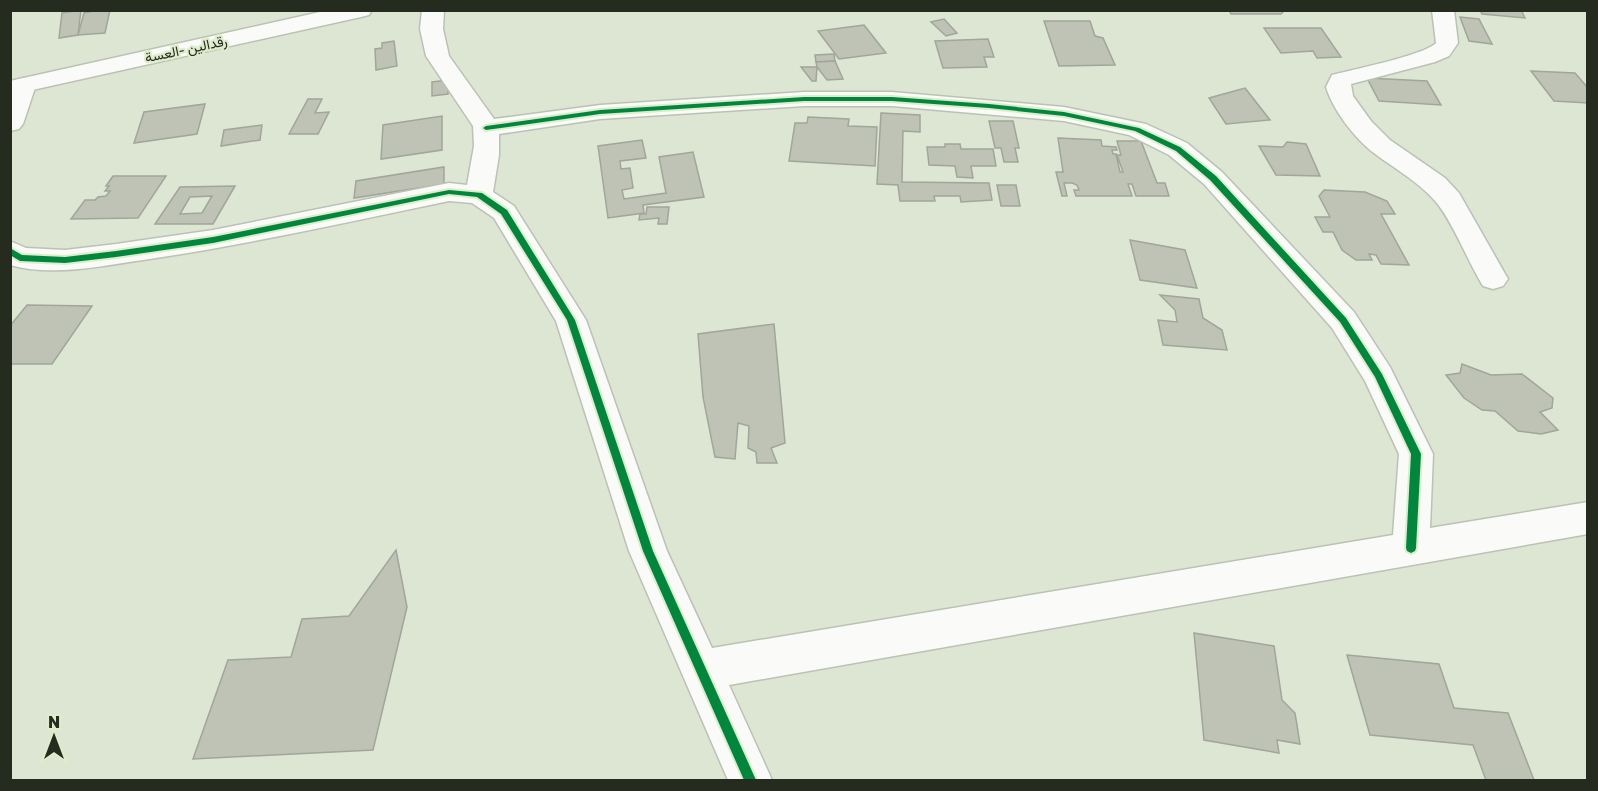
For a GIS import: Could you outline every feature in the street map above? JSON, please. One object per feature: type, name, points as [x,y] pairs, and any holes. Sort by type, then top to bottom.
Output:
[{"type":"street","name":"رقدالين -العسة","points":[[17,86],[361,10]]},
{"type":"street","points":[[433,10],[431,39],[439,61],[474,106],[486,128],[479,195]]},
{"type":"street","points":[[1443,10],[1447,43],[1441,51],[1340,80],[1338,87],[1341,96],[1362,126],[1381,146],[1435,184],[1449,199],[1493,279]]},
{"type":"street","points":[[10,124],[17,86]]},
{"type":"street","points":[[486,128],[600,112],[804,99],[892,99],[1064,114],[1137,129],[1178,149],[1213,178],[1343,320],[1379,376],[1416,454],[1411,548]]},
{"type":"street","points":[[10,251],[20,258],[65,260],[86,258],[213,240],[449,192],[479,195],[504,212],[571,320],[648,551],[750,780]]},
{"type":"street","points":[[702,670],[1587,518]]},
{"type":"building","points":[[81,10],[78,35],[59,38],[62,13]]},
{"type":"building","points":[[110,10],[105,33],[78,35],[84,13]]},
{"type":"building","points":[[1229,10],[1285,10],[1281,14],[1231,14]]},
{"type":"building","points":[[1480,10],[1521,10],[1525,18],[1482,14]]},
{"type":"building","points":[[1460,17],[1479,19],[1492,44],[1469,41]]},
{"type":"building","points":[[944,19],[957,33],[946,36],[931,22]]},
{"type":"building","points":[[1044,21],[1090,21],[1095,36],[1103,38],[1115,65],[1059,66]]},
{"type":"building","points":[[864,25],[886,53],[839,59],[818,31]]},
{"type":"building","points":[[1264,28],[1321,28],[1341,57],[1317,58],[1313,51],[1281,53]]},
{"type":"building","points":[[988,39],[994,57],[984,57],[987,67],[943,68],[935,41]]},
{"type":"building","points":[[394,41],[397,66],[376,70],[375,49],[382,48],[382,43]]},
{"type":"building","points":[[834,54],[835,61],[816,62],[815,55]]},
{"type":"building","points":[[835,61],[843,79],[827,80],[816,62]]},
{"type":"building","points":[[801,67],[817,67],[816,81],[812,81]]},
{"type":"building","points":[[1531,71],[1575,73],[1588,88],[1588,103],[1554,101]]},
{"type":"building","points":[[1367,78],[1427,81],[1441,105],[1379,101]]},
{"type":"building","points":[[448,80],[448,94],[432,96],[432,82]]},
{"type":"building","points":[[1245,88],[1270,120],[1226,124],[1209,98]]},
{"type":"building","points":[[308,99],[322,99],[315,113],[329,112],[318,134],[289,134]]},
{"type":"building","points":[[205,104],[197,134],[134,143],[144,112]]},
{"type":"building","points":[[881,113],[920,115],[920,132],[903,131],[902,182],[989,183],[992,200],[961,202],[960,196],[934,196],[935,201],[900,201],[898,185],[877,184]]},
{"type":"building","points":[[442,116],[442,150],[381,159],[383,125]]},
{"type":"building","points":[[808,117],[849,119],[848,126],[877,127],[875,166],[789,161],[795,123],[807,123]]},
{"type":"building","points":[[989,121],[1013,121],[1019,148],[1015,148],[1018,162],[1004,162],[1001,148],[995,148]]},
{"type":"building","points":[[262,125],[260,140],[221,146],[224,130]]},
{"type":"building","points":[[1058,138],[1101,140],[1102,146],[1116,147],[1117,150],[1112,150],[1113,154],[1116,154],[1120,172],[1123,172],[1117,155],[1121,155],[1117,141],[1141,141],[1157,183],[1165,183],[1169,196],[1136,196],[1132,184],[1128,184],[1132,196],[1076,196],[1074,190],[1079,190],[1077,185],[1064,183],[1067,196],[1062,196],[1056,172],[1063,172]]},
{"type":"building","points":[[642,140],[646,158],[620,161],[621,169],[630,168],[633,188],[622,190],[624,199],[666,193],[659,157],[693,152],[704,197],[643,205],[644,213],[608,218],[598,146]]},
{"type":"building","points":[[1287,142],[1306,144],[1320,176],[1276,175],[1259,146],[1283,147]]},
{"type":"building","points":[[945,144],[960,144],[961,149],[993,149],[996,166],[971,166],[973,178],[957,177],[955,166],[929,165],[927,147],[945,147]]},
{"type":"building","points":[[444,167],[444,184],[354,198],[356,181]]},
{"type":"building","points":[[113,176],[166,176],[138,218],[71,219],[85,200],[95,200],[106,196],[110,191],[105,191],[109,186],[106,186]]},
{"type":"building","points":[[997,185],[1016,185],[1020,206],[1001,206]]},
{"type":"building","points":[[235,186],[213,224],[155,224],[180,187]],"holes":[[[212,196],[202,213],[180,214],[190,197]]]},
{"type":"building","points":[[1324,190],[1365,192],[1387,201],[1395,214],[1381,214],[1409,265],[1381,264],[1376,255],[1369,254],[1372,260],[1356,260],[1342,250],[1333,232],[1323,232],[1315,217],[1330,217],[1319,196]]},
{"type":"building","points":[[647,207],[669,207],[667,224],[658,224],[659,218],[639,220],[640,214],[646,214]]},
{"type":"building","points":[[1130,240],[1185,250],[1197,288],[1140,280]]},
{"type":"building","points":[[1160,295],[1199,299],[1203,318],[1222,330],[1227,350],[1163,345],[1158,320],[1177,322],[1175,310]]},
{"type":"building","points":[[27,305],[92,306],[52,364],[10,364],[10,326]]},
{"type":"building","points":[[774,324],[785,443],[771,448],[777,463],[757,463],[756,452],[748,448],[749,426],[738,423],[735,459],[715,457],[703,397],[698,334]]},
{"type":"building","points":[[1462,364],[1491,375],[1522,374],[1553,398],[1552,408],[1540,412],[1558,430],[1541,434],[1518,431],[1495,411],[1482,410],[1464,398],[1446,375],[1460,373]]},
{"type":"building","points":[[396,550],[407,607],[373,750],[193,759],[228,660],[291,657],[302,619],[349,616]]},
{"type":"building","points":[[1194,633],[1274,646],[1282,700],[1295,713],[1300,744],[1277,740],[1279,753],[1204,740]]},
{"type":"building","points":[[1347,655],[1439,664],[1454,708],[1508,713],[1534,780],[1486,780],[1473,745],[1370,735]]},
{"type":"cycle path","points":[[486,128],[600,112],[804,99],[892,99],[1064,114],[1137,129],[1178,149],[1213,178],[1343,320],[1379,376],[1416,454],[1411,548]]},
{"type":"cycle path","points":[[10,251],[20,258],[65,260],[116,254],[213,240],[449,192],[479,195],[504,212],[571,320],[648,551],[750,780]]}]
